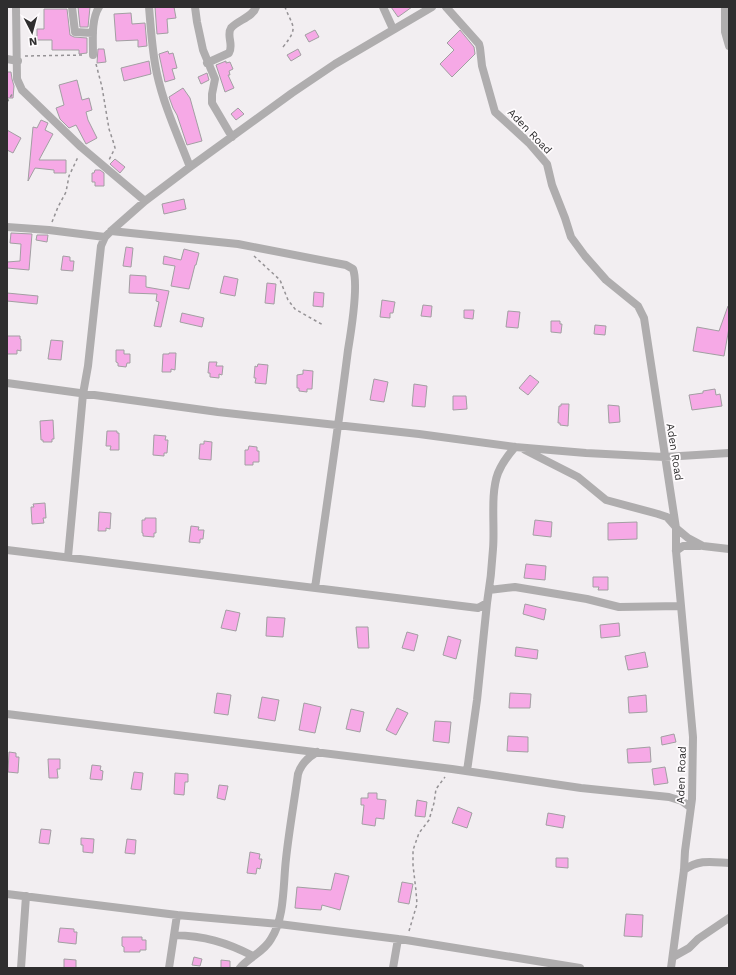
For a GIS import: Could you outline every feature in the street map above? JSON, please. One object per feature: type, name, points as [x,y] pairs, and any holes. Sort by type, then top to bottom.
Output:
[{"type":"street","points":[[16,7],[18,58],[17,79],[22,90],[81,147],[145,201]]},
{"type":"street","points":[[72,7],[75,32],[93,33]]},
{"type":"street","points":[[93,55],[93,33],[96,13],[99,7]]},
{"type":"street","points":[[149,7],[157,73],[162,92],[190,167]]},
{"type":"street","points":[[195,7],[201,43],[207,63],[215,79],[212,103],[232,137]]},
{"type":"street","points":[[207,63],[229,53],[231,49],[229,35],[231,29],[254,12],[256,7]]},
{"type":"street","points":[[383,7],[393,29]]},
{"type":"street","points":[[68,557],[83,394],[88,366],[101,246],[108,234],[145,201],[292,93],[335,64],[432,7]]},
{"type":"street","name":"Aden Road","points":[[446,7],[479,44],[482,66],[495,112],[529,144],[547,164],[552,185],[571,237],[606,280],[638,306],[644,318],[675,527],[693,737],[690,808],[672,968]]},
{"type":"street","points":[[725,7],[725,32],[729,46]]},
{"type":"street","points":[[7,59],[18,58]]},
{"type":"street","points":[[7,227],[238,244],[350,266],[353,269],[355,277],[354,304],[339,425],[315,588]]},
{"type":"street","points":[[7,383],[218,412],[339,425],[518,448],[664,457],[729,453]]},
{"type":"street","points":[[518,448],[578,477],[606,500],[667,517],[675,527],[688,538],[703,546]]},
{"type":"street","points":[[466,771],[494,548],[494,496],[498,474],[504,460],[518,448]]},
{"type":"street","points":[[676,551],[683,546],[703,546],[729,549]]},
{"type":"street","points":[[7,550],[478,608],[487,603]]},
{"type":"street","points":[[489,590],[515,588],[587,599],[619,607],[681,606]]},
{"type":"street","points":[[7,714],[452,769],[580,788],[670,797],[682,801],[690,808]]},
{"type":"street","points":[[240,968],[253,956],[263,950],[271,940],[279,924],[286,859],[298,774],[301,765],[310,756],[317,752]]},
{"type":"street","points":[[684,870],[695,863],[707,861],[729,863]]},
{"type":"street","points":[[7,894],[177,915],[279,924],[402,940],[580,968]]},
{"type":"street","points":[[21,968],[26,896]]},
{"type":"street","points":[[169,968],[177,915]]},
{"type":"street","points":[[673,957],[689,948],[698,939],[729,918]]},
{"type":"street","points":[[174,934],[194,936],[217,941],[234,946],[253,956]]},
{"type":"street","points":[[393,968],[402,940]]},
{"type":"path","points":[[283,47],[292,36],[293,32],[293,25],[285,7]]},
{"type":"path","points":[[18,58],[93,55],[102,87],[109,129],[114,144],[114,151],[106,167]]},
{"type":"path","points":[[50,230],[58,207],[66,192],[69,176],[81,147]]},
{"type":"path","points":[[254,256],[280,280],[288,300],[295,309],[323,325]]},
{"type":"path","points":[[402,940],[416,904],[413,850],[419,833],[429,820],[436,789],[440,782],[452,769]]},
{"type":"building","points":[[78,7],[90,7],[88,27],[80,27]]},
{"type":"building","points":[[155,7],[174,7],[176,18],[167,19],[168,33],[157,34]]},
{"type":"building","points":[[391,7],[412,7],[398,17]]},
{"type":"building","points":[[44,9],[67,9],[70,35],[74,37],[87,38],[87,53],[79,54],[79,50],[52,50],[52,40],[37,40],[37,29],[44,29]]},
{"type":"building","points":[[131,13],[132,24],[145,23],[147,46],[138,47],[138,40],[116,41],[114,14]]},
{"type":"building","points":[[315,30],[319,37],[309,42],[305,35]]},
{"type":"building","points":[[460,30],[474,47],[475,54],[452,77],[440,64],[454,50],[447,43]]},
{"type":"building","points":[[98,49],[104,49],[106,62],[97,63]]},
{"type":"building","points":[[298,49],[301,55],[291,61],[287,55]]},
{"type":"building","points":[[168,51],[169,54],[173,53],[177,68],[172,69],[175,79],[165,82],[159,54]]},
{"type":"building","points":[[149,61],[151,74],[124,81],[121,68]]},
{"type":"building","points":[[226,61],[226,63],[230,62],[233,69],[229,71],[230,75],[228,75],[234,88],[225,92],[216,65]]},
{"type":"building","points":[[7,72],[11,72],[14,86],[13,98],[7,98]]},
{"type":"building","points":[[207,73],[209,80],[201,84],[198,77]]},
{"type":"building","points":[[77,80],[82,100],[89,98],[92,110],[86,112],[88,120],[97,138],[86,144],[76,125],[69,128],[60,119],[56,108],[64,105],[59,85]]},
{"type":"building","points":[[183,88],[190,98],[202,141],[187,145],[169,97]]},
{"type":"building","points":[[238,108],[244,114],[236,120],[231,114]]},
{"type":"building","points":[[41,120],[48,123],[45,130],[53,134],[39,160],[66,160],[66,173],[54,173],[54,170],[35,168],[28,181],[33,127],[37,128]]},
{"type":"building","points":[[7,130],[21,138],[13,153],[7,150]]},
{"type":"building","points":[[115,159],[125,167],[120,173],[110,164]]},
{"type":"building","points":[[95,170],[100,170],[104,173],[104,186],[95,186],[95,182],[92,182],[92,173],[94,173]]},
{"type":"building","points":[[184,199],[186,209],[164,214],[162,204]]},
{"type":"building","points":[[11,233],[32,234],[29,270],[7,268],[7,262],[20,261],[21,244],[10,243]]},
{"type":"building","points":[[37,235],[48,235],[47,242],[36,240]]},
{"type":"building","points":[[126,247],[133,248],[131,267],[123,266]]},
{"type":"building","points":[[184,249],[199,253],[189,289],[171,286],[175,266],[163,264],[164,256],[181,260]]},
{"type":"building","points":[[63,256],[70,257],[70,261],[74,261],[73,271],[61,270]]},
{"type":"building","points":[[130,275],[146,276],[146,287],[169,291],[161,327],[154,326],[159,302],[156,301],[157,294],[129,293]]},
{"type":"building","points":[[224,276],[238,279],[235,296],[220,293]]},
{"type":"building","points":[[267,283],[276,284],[274,304],[265,303]]},
{"type":"building","points":[[314,292],[324,293],[323,307],[313,306]]},
{"type":"building","points":[[7,293],[38,296],[37,304],[7,301]]},
{"type":"building","points":[[382,300],[395,302],[393,313],[390,313],[390,318],[380,317]]},
{"type":"building","points":[[423,305],[432,306],[431,317],[421,316]]},
{"type":"building","points":[[728,306],[729,328],[724,356],[693,351],[697,327],[719,331]]},
{"type":"building","points":[[464,310],[474,310],[473,319],[464,318]]},
{"type":"building","points":[[508,311],[520,312],[518,328],[506,327]]},
{"type":"building","points":[[182,313],[204,318],[202,327],[180,322]]},
{"type":"building","points":[[551,321],[560,321],[560,324],[562,324],[561,333],[551,332]]},
{"type":"building","points":[[595,325],[606,326],[605,335],[594,334]]},
{"type":"building","points":[[7,336],[20,336],[21,351],[17,350],[17,354],[7,354]]},
{"type":"building","points":[[51,340],[63,341],[61,360],[48,359]]},
{"type":"building","points":[[116,350],[124,350],[124,354],[130,354],[130,363],[127,363],[126,367],[118,366],[118,363],[116,362]]},
{"type":"building","points":[[176,353],[175,370],[171,369],[171,372],[162,372],[163,354]]},
{"type":"building","points":[[209,362],[217,362],[216,366],[223,366],[222,375],[219,374],[219,378],[210,377],[210,373],[208,373]]},
{"type":"building","points":[[258,364],[268,365],[266,384],[255,383],[255,366],[257,367]]},
{"type":"building","points":[[303,370],[313,371],[312,389],[307,389],[307,392],[299,391],[299,388],[297,388],[297,375],[303,374]]},
{"type":"building","points":[[530,375],[539,382],[528,395],[519,388]]},
{"type":"building","points":[[374,379],[388,382],[384,402],[370,400]]},
{"type":"building","points":[[414,384],[427,386],[425,407],[412,406]]},
{"type":"building","points":[[715,389],[716,395],[720,394],[722,406],[692,410],[689,395]]},
{"type":"building","points":[[453,396],[466,396],[467,409],[453,410]]},
{"type":"building","points":[[561,404],[569,404],[568,426],[560,425],[560,423],[558,423],[559,406],[561,406]]},
{"type":"building","points":[[608,405],[619,406],[620,422],[609,423]]},
{"type":"building","points":[[53,420],[54,439],[52,439],[52,442],[43,442],[43,440],[41,440],[40,421]]},
{"type":"building","points":[[107,431],[117,431],[117,433],[119,433],[119,450],[110,450],[111,446],[106,446]]},
{"type":"building","points":[[154,435],[166,436],[165,440],[168,440],[167,453],[164,453],[164,456],[153,455]]},
{"type":"building","points":[[204,441],[212,442],[211,460],[199,459],[200,444],[204,444]]},
{"type":"building","points":[[249,446],[257,447],[257,451],[259,451],[259,462],[253,462],[253,465],[245,465],[245,450],[248,450]]},
{"type":"building","points":[[45,503],[46,518],[43,518],[44,523],[32,524],[31,507],[34,507],[33,504]]},
{"type":"building","points":[[99,512],[111,513],[110,529],[106,528],[106,531],[98,531]]},
{"type":"building","points":[[145,518],[156,518],[156,533],[154,533],[154,537],[143,536],[142,520],[145,520]]},
{"type":"building","points":[[535,520],[552,522],[551,537],[533,535]]},
{"type":"building","points":[[637,522],[637,539],[608,540],[608,523]]},
{"type":"building","points":[[191,526],[199,527],[198,530],[204,530],[203,539],[200,539],[200,543],[189,542]]},
{"type":"building","points":[[526,564],[546,566],[545,580],[524,578]]},
{"type":"building","points":[[593,577],[608,577],[608,590],[598,590],[599,587],[593,587]]},
{"type":"building","points":[[525,604],[546,609],[544,620],[523,614]]},
{"type":"building","points":[[226,610],[240,613],[236,631],[221,628]]},
{"type":"building","points":[[267,617],[285,618],[283,637],[266,636]]},
{"type":"building","points":[[619,623],[620,636],[601,638],[600,625]]},
{"type":"building","points":[[356,627],[368,627],[369,648],[358,648]]},
{"type":"building","points":[[407,632],[418,635],[414,651],[402,648]]},
{"type":"building","points":[[448,636],[461,640],[456,659],[443,655]]},
{"type":"building","points":[[516,647],[538,650],[537,659],[515,656]]},
{"type":"building","points":[[645,652],[648,667],[628,670],[625,656]]},
{"type":"building","points":[[217,693],[231,695],[228,715],[214,713]]},
{"type":"building","points":[[510,693],[531,694],[530,708],[509,708]]},
{"type":"building","points":[[646,695],[647,712],[629,713],[628,697]]},
{"type":"building","points":[[262,697],[279,700],[275,721],[258,718]]},
{"type":"building","points":[[304,703],[321,707],[315,733],[299,730]]},
{"type":"building","points":[[397,708],[408,713],[396,735],[386,730]]},
{"type":"building","points":[[351,709],[364,712],[360,732],[346,729]]},
{"type":"building","points":[[435,721],[451,722],[449,743],[433,741]]},
{"type":"building","points":[[674,734],[676,742],[662,745],[661,737]]},
{"type":"building","points":[[508,736],[528,737],[528,752],[507,751]]},
{"type":"building","points":[[650,747],[651,762],[628,763],[627,749]]},
{"type":"building","points":[[9,752],[16,753],[16,757],[19,757],[18,773],[8,772]]},
{"type":"building","points":[[48,759],[60,759],[60,769],[57,769],[58,778],[49,778]]},
{"type":"building","points":[[92,765],[101,766],[100,770],[103,771],[102,780],[90,779]]},
{"type":"building","points":[[665,767],[668,783],[654,785],[652,769]]},
{"type":"building","points":[[134,772],[143,773],[141,790],[131,789]]},
{"type":"building","points":[[175,773],[188,774],[188,782],[185,782],[184,795],[174,794]]},
{"type":"building","points":[[219,785],[228,786],[225,800],[217,798]]},
{"type":"building","points":[[368,793],[377,793],[377,799],[386,800],[384,819],[376,818],[375,826],[362,824],[364,805],[361,805],[361,798],[368,798]]},
{"type":"building","points":[[417,800],[427,802],[425,817],[415,816]]},
{"type":"building","points":[[458,807],[472,813],[467,828],[452,823]]},
{"type":"building","points":[[548,813],[565,816],[563,828],[546,825]]},
{"type":"building","points":[[41,829],[51,830],[49,844],[39,843]]},
{"type":"building","points":[[81,838],[94,839],[93,853],[83,852]]},
{"type":"building","points":[[127,839],[136,840],[135,854],[125,853]]},
{"type":"building","points":[[250,852],[260,854],[259,859],[262,859],[260,869],[257,868],[256,874],[247,873]]},
{"type":"building","points":[[556,858],[568,858],[568,868],[556,867]]},
{"type":"building","points":[[335,873],[349,876],[340,910],[322,905],[321,910],[295,908],[297,887],[331,890]]},
{"type":"building","points":[[402,882],[413,884],[409,904],[398,902]]},
{"type":"building","points":[[626,914],[643,915],[642,937],[624,936]]},
{"type":"building","points":[[60,928],[74,929],[74,932],[77,932],[76,944],[58,942]]},
{"type":"building","points":[[122,937],[142,937],[142,940],[146,940],[146,950],[140,950],[140,952],[124,952]]},
{"type":"building","points":[[194,957],[202,959],[200,966],[192,965]]},
{"type":"building","points":[[64,959],[76,960],[76,968],[64,968]]},
{"type":"building","points":[[221,960],[230,961],[230,968],[221,968]]}]
